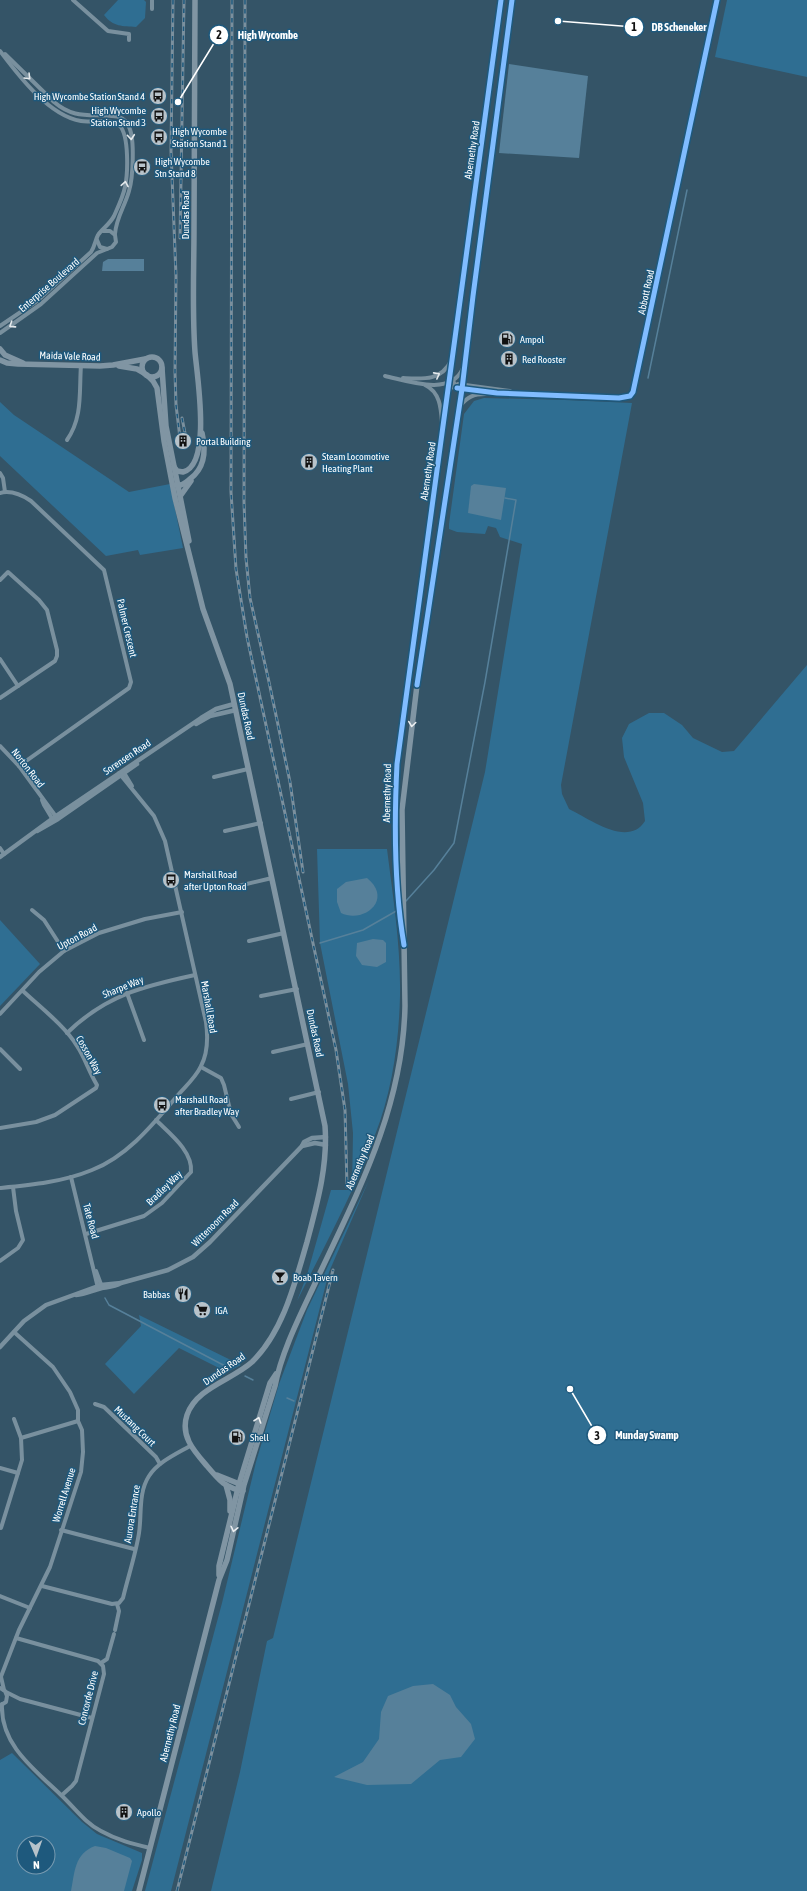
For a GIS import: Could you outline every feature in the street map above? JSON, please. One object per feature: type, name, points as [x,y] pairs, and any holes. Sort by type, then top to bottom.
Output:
[{"type":"main road","name":"Dundas Road","points":[[181,495],[196,475],[202,464],[204,452],[194,328],[195,0]]},
{"type":"main road","name":"Abernethy Road","points":[[404,945],[400,922],[395,810],[397,764],[447,394],[452,382],[451,370],[453,352],[501,0]]},
{"type":"main road","name":"Abernethy Road","points":[[219,1580],[219,1566],[230,1520],[278,1373],[302,1312],[366,1173],[383,1132],[399,1073],[405,1031],[406,980],[402,810],[404,791],[462,387],[512,0]]},
{"type":"main road","name":"Maida Vale Road","points":[[0,349],[11,358],[26,363]]},
{"type":"main road","points":[[152,357],[158,359],[162,368],[160,396],[155,385],[142,368],[145,359],[152,357]]},
{"type":"main road","name":"Maida Vale Road","points":[[113,365],[145,359]]},
{"type":"main road","name":"Maida Vale Road","points":[[0,360],[12,364],[113,365],[137,369],[146,375]]},
{"type":"main road","points":[[146,375],[156,376],[162,368]]},
{"type":"main road","name":"Dundas Road","points":[[160,396],[174,467],[175,482],[181,495],[189,534],[189,549]]},
{"type":"main road","name":"Dundas Road","points":[[160,396],[164,442],[175,482],[184,534],[203,609],[227,676],[236,710],[319,1092],[326,1137],[320,1195],[296,1279],[276,1328],[265,1347],[251,1363],[193,1403],[188,1414],[185,1427],[190,1446],[214,1474],[226,1485],[241,1488]]},
{"type":"main road","name":"Dundas Road","points":[[175,482],[191,469],[197,459],[201,429]]},
{"type":"main road","points":[[174,467],[179,472],[186,472]]},
{"type":"main road","points":[[175,482],[185,483],[196,475]]},
{"type":"main road","name":"Dundas Road","points":[[214,1474],[241,1488]]},
{"type":"main road","points":[[226,1485],[230,1500],[230,1520]]},
{"type":"main road","name":"Abernethy Road","points":[[139,1891],[219,1580],[227,1560],[241,1488]]},
{"type":"street","points":[[73,0],[108,31],[129,34]]},
{"type":"street","points":[[152,0],[152,9]]},
{"type":"street","name":"Abbott Road","points":[[462,387],[523,393],[619,398],[630,396],[634,392],[717,0]]},
{"type":"street","points":[[129,27],[129,40]]},
{"type":"street","name":"Enterprise Boulevard","points":[[0,50],[15,72],[59,113],[81,121],[114,122],[122,128],[126,141],[125,187],[114,216],[98,235],[91,252],[27,310],[0,326]]},
{"type":"street","name":"Enterprise Boulevard","points":[[0,50],[34,84],[64,109],[84,116],[116,116],[123,119],[128,125],[131,137],[130,185],[115,226],[114,234],[116,242],[112,247],[97,253],[41,304],[0,333]]},
{"type":"street","points":[[102,231],[110,231],[114,234]]},
{"type":"street","points":[[97,240],[100,247],[108,249]]},
{"type":"street","points":[[442,432],[439,401],[436,393],[431,388],[421,384],[385,376],[420,379],[434,378],[446,369],[453,352]]},
{"type":"street","points":[[452,382],[460,374],[465,364]]},
{"type":"street","points":[[67,440],[76,426],[79,416],[81,365]]},
{"type":"street","name":"Abbott Road","points":[[421,384],[452,382],[462,387],[497,393],[523,393]]},
{"type":"street","points":[[458,413],[464,401],[471,396],[497,393]]},
{"type":"street","points":[[0,472],[3,478],[5,492]]},
{"type":"street","name":"Palmer Crescent","points":[[0,493],[5,492],[24,496],[31,501],[104,570],[131,682],[129,688],[19,766]]},
{"type":"street","points":[[0,580],[8,572],[43,605],[49,615],[57,650],[55,661],[0,698]]},
{"type":"street","points":[[0,659],[18,686]]},
{"type":"street","name":"Sorensen Road","points":[[2,855],[208,713],[234,704]]},
{"type":"street","name":"Sorensen Road","points":[[122,773],[210,716],[236,710]]},
{"type":"street","name":"Norton Road","points":[[0,746],[19,766],[42,800],[44,806],[55,819]]},
{"type":"street","points":[[214,777],[248,769]]},
{"type":"street","name":"Marshall Road","points":[[0,1188],[71,1177],[92,1170],[115,1158],[156,1120],[201,1067],[207,1045],[207,1033],[182,912],[165,841],[154,816],[122,773]]},
{"type":"street","points":[[226,831],[261,823]]},
{"type":"street","points":[[0,848],[2,855]]},
{"type":"street","points":[[238,886],[272,878]]},
{"type":"street","points":[[32,910],[44,920],[64,951]]},
{"type":"street","name":"Upton Road","points":[[0,1014],[40,972],[64,951],[99,933],[145,919],[182,912]]},
{"type":"street","points":[[249,941],[284,933]]},
{"type":"street","name":"Sharpe Way","points":[[66,1032],[107,1001],[158,983],[195,975]]},
{"type":"street","points":[[261,996],[296,989]]},
{"type":"street","name":"Cosson Way","points":[[0,1128],[36,1122],[55,1115],[96,1088],[97,1085],[92,1078],[77,1046],[66,1032],[23,991]]},
{"type":"street","points":[[127,993],[144,1040]]},
{"type":"street","points":[[273,1052],[308,1044]]},
{"type":"street","points":[[0,1049],[20,1069]]},
{"type":"street","points":[[201,1067],[221,1078],[231,1114],[239,1127]]},
{"type":"street","points":[[291,1099],[319,1092]]},
{"type":"street","name":"Bradley Way","points":[[86,1234],[134,1220],[148,1214],[162,1203],[191,1172],[190,1162],[182,1147],[156,1120]]},
{"type":"street","name":"Wittenoom Road","points":[[0,1347],[31,1315],[46,1305],[76,1295],[88,1294],[100,1287],[117,1286],[121,1283],[168,1270],[193,1257],[210,1242],[302,1146],[304,1142],[326,1137]]},
{"type":"street","points":[[302,1146],[315,1143],[326,1145]]},
{"type":"street","name":"Tate Road","points":[[71,1177],[100,1287]]},
{"type":"street","points":[[0,1261],[18,1248],[23,1240],[16,1211],[13,1186]]},
{"type":"street","name":"Worrell Avenue","points":[[14,1332],[53,1367],[70,1392],[78,1410],[78,1421],[82,1430],[83,1452],[81,1472],[50,1567],[16,1638],[1,1678],[3,1690],[8,1696],[2,1704],[1,1712],[6,1732],[14,1748],[44,1780],[62,1795],[79,1814],[100,1831],[122,1841],[150,1848]]},
{"type":"street","name":"Mustang Court","points":[[96,1404],[104,1407],[154,1455],[160,1464]]},
{"type":"street","points":[[1,1528],[22,1460],[21,1438],[14,1419]]},
{"type":"street","points":[[21,1438],[78,1421]]},
{"type":"street","name":"Aurora Entrance","points":[[101,1663],[107,1659],[119,1611],[117,1604],[123,1598],[139,1533],[142,1490],[148,1477],[160,1464],[190,1446]]},
{"type":"street","points":[[0,1468],[18,1473]]},
{"type":"street","points":[[62,1530],[134,1549]]},
{"type":"street","points":[[42,1586],[117,1604]]},
{"type":"street","points":[[0,1596],[30,1608]]},
{"type":"street","name":"Concorde Drive","points":[[16,1638],[101,1663],[104,1674],[76,1781],[62,1795]]},
{"type":"street","points":[[3,1690],[18,1699],[92,1718]]},
{"type":"street","points":[[2,1704],[10,1700],[18,1699]]},
{"type":"shaded area","points":[[118,0],[144,0],[146,2],[145,18],[136,27],[115,24],[104,15]]},
{"type":"shaded area","points":[[727,0],[807,0],[807,77],[715,57]]},
{"type":"shaded area","points":[[509,64],[588,76],[579,158],[499,153]]},
{"type":"shaded area","points":[[108,259],[144,259],[144,271],[102,271],[103,262]]},
{"type":"shaded area","points":[[484,398],[632,403],[561,785],[562,794],[569,809],[608,829],[619,832],[629,832],[638,829],[645,821],[643,803],[624,757],[622,738],[629,724],[649,713],[664,713],[682,725],[693,738],[722,752],[734,751],[807,665],[807,1891],[211,1891],[240,1772],[267,1641],[273,1638],[485,772],[522,544],[500,537],[496,528],[488,526],[485,534],[457,532],[449,529],[464,414],[474,401]]},
{"type":"shaded area","points":[[0,402],[14,415],[129,492],[170,484],[183,548],[140,555],[138,550],[106,556],[0,456]]},
{"type":"shaded area","points":[[474,484],[506,488],[501,520],[468,513],[471,486]]},
{"type":"shaded area","points":[[317,849],[387,849],[398,941],[400,996],[398,1031],[394,1067],[386,1102],[367,1156],[352,1190],[353,1133],[348,1084],[320,943]]},
{"type":"shaded area","points":[[367,878],[375,886],[377,894],[376,902],[372,908],[366,913],[358,915],[350,916],[341,913],[337,902],[337,889],[346,882]]},
{"type":"shaded area","points":[[0,920],[40,964],[0,1006]]},
{"type":"shaded area","points":[[373,939],[383,940],[386,943],[386,962],[377,967],[362,965],[356,956],[357,943]]},
{"type":"shaded area","points":[[369,1180],[329,1272],[171,1891],[145,1891],[222,1603],[256,1462],[279,1384],[307,1310]]},
{"type":"shaded area","points":[[331,1190],[352,1190],[328,1240],[297,1301],[307,1275]]},
{"type":"shaded area","points":[[139,1315],[241,1365],[227,1372],[179,1348],[134,1394],[105,1364],[141,1326]]},
{"type":"shaded area","points":[[433,1684],[450,1695],[456,1707],[471,1724],[475,1739],[461,1757],[440,1760],[411,1784],[367,1785],[334,1777],[363,1762],[379,1739],[381,1712],[388,1696],[413,1686]]},
{"type":"shaded area","points":[[12,1753],[82,1822],[97,1834],[142,1853],[142,1860],[132,1891],[0,1891],[0,1760]]},
{"type":"shaded area","points":[[95,1846],[106,1848],[130,1858],[132,1861],[124,1891],[71,1891],[79,1859],[88,1849]]},
{"type":"waterway","points":[[648,378],[687,190]]},
{"type":"waterway","points":[[406,901],[434,870],[454,843],[485,682],[516,500],[505,498]]},
{"type":"waterway","points":[[320,943],[363,930],[398,910]]},
{"type":"waterway","points":[[105,1298],[109,1305],[227,1367]]},
{"type":"waterway","points":[[245,1376],[253,1380]]},
{"type":"waterway","points":[[287,1398],[294,1401]]},
{"type":"railway","points":[[173,0],[171,151],[176,276],[176,405],[180,438]]},
{"type":"railway","points":[[180,238],[184,0]]},
{"type":"railway","points":[[232,0],[231,492],[236,569],[247,637],[336,1050],[345,1110],[347,1187]]},
{"type":"railway","points":[[245,0],[244,502],[246,558],[250,598],[290,782],[303,872]]},
{"type":"railway","points":[[182,418],[186,438]]},
{"type":"railway","points":[[177,1891],[333,1270]]},
{"type":"cycle path","points":[[404,945],[398,901],[396,855],[395,809],[397,764],[501,0]]},
{"type":"cycle path","points":[[417,685],[462,389],[512,0]]},
{"type":"cycle path","points":[[457,388],[497,393],[619,398],[630,396],[633,392],[717,0]]},
{"type":"place","name":"DB Scheneker","points":[[558,21]]},
{"type":"place","name":"High Wycombe Station Stand 4","points":[[158,96]]},
{"type":"place","name":"High Wycombe","points":[[178,102]]},
{"type":"place","name":"High Wycombe Station Stand 3","points":[[159,116]]},
{"type":"place","name":"High Wycombe Station Stand 1","points":[[159,137]]},
{"type":"place","name":"High Wycombe Stn Stand 8","points":[[142,167]]},
{"type":"place","name":"Ampol","points":[[507,339]]},
{"type":"place","name":"Red Rooster","points":[[509,359]]},
{"type":"place","name":"Portal Building","points":[[183,441]]},
{"type":"place","name":"Steam Locomotive Heating Plant","points":[[309,462]]},
{"type":"place","name":"Marshall Road after Upton Road","points":[[171,880]]},
{"type":"place","name":"Marshall Road after Bradley Way","points":[[162,1105]]},
{"type":"place","name":"Boab Tavern","points":[[280,1277]]},
{"type":"place","name":"Babbas","points":[[183,1294]]},
{"type":"place","name":"IGA","points":[[202,1310]]},
{"type":"place","name":"Munday Swamp","points":[[570,1389]]},
{"type":"place","name":"Shell","points":[[237,1437]]},
{"type":"place","name":"Apollo","points":[[124,1812]]}]
